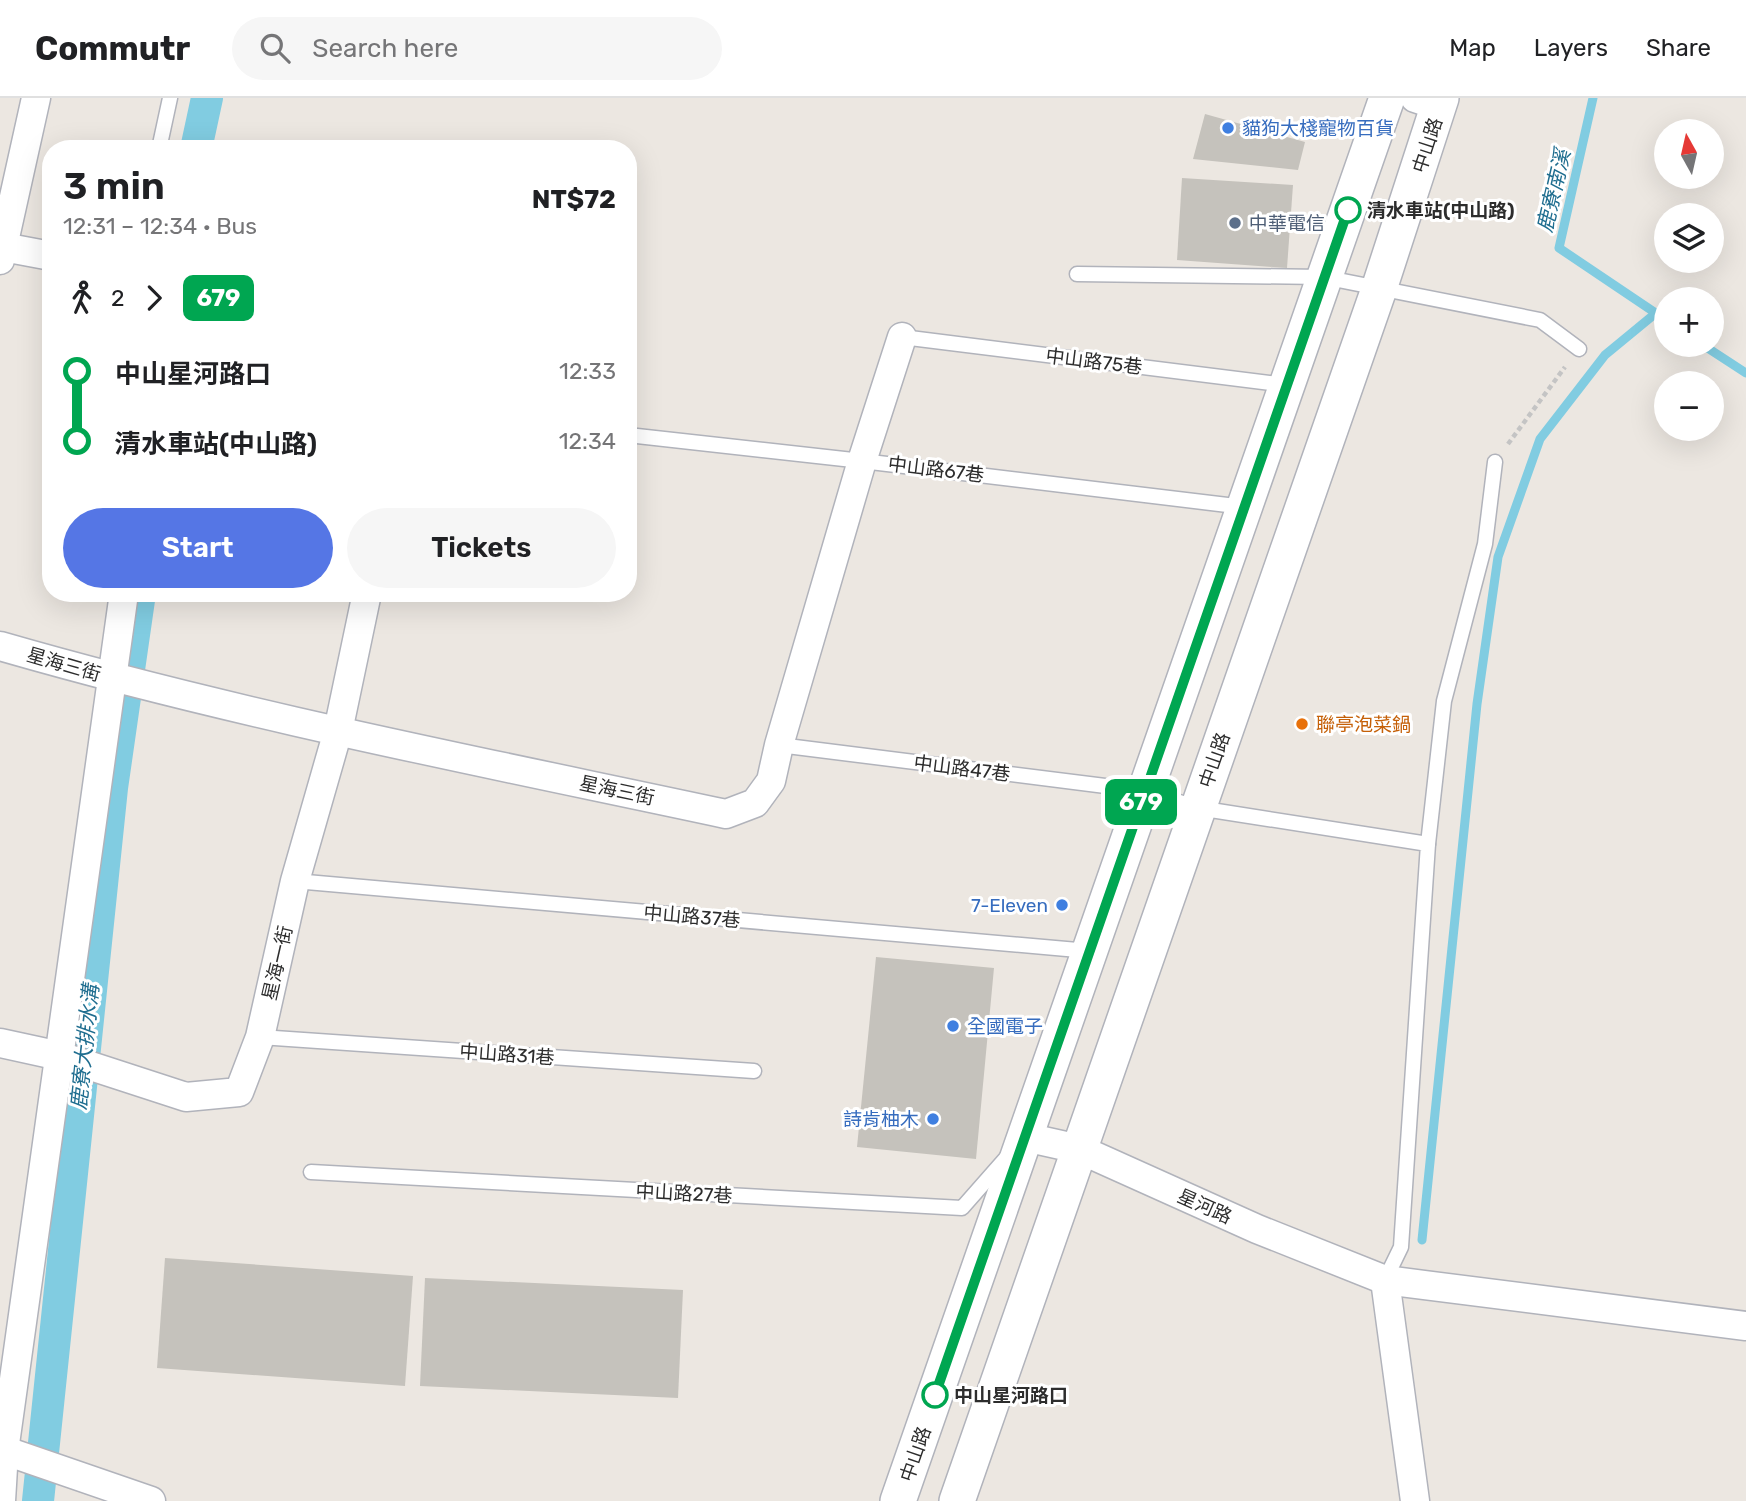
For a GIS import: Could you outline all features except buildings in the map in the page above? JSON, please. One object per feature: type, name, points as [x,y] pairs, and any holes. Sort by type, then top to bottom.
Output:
[{"type":"street","points":[[36,98],[1,251],[42,255]]},
{"type":"street","name":"中山路","points":[[898,1501],[1387,98]]},
{"type":"street","name":"中山路","points":[[957,1501],[1379,289],[1432,101]]},
{"type":"street","name":"星海三街","points":[[0,646],[112,678],[726,814],[755,803],[771,781],[779,745],[862,461],[902,337]]},
{"type":"street","points":[[1,1501],[2,1450],[123,602]]},
{"type":"street","name":"星海一街","points":[[0,1044],[60,1056],[186,1097],[239,1091],[260,1037],[295,881],[338,730],[365,602]]},
{"type":"street","name":"星河路","points":[[1025,1137],[1079,1149],[1257,1229],[1385,1280],[1746,1326]]},
{"type":"street","points":[[1385,1280],[1415,1501]]},
{"type":"street","points":[[2,1450],[151,1501]]},
{"type":"lane","points":[[161,140],[170,98]]},
{"type":"lane","points":[[1077,274],[1324,277],[1540,320],[1579,349]]},
{"type":"lane","name":"中山路75巷","points":[[902,337],[1286,385]]},
{"type":"lane","name":"中山路67巷","points":[[637,436],[1244,507]]},
{"type":"lane","points":[[1385,1280],[1401,1247],[1428,844],[1444,701],[1485,544],[1495,462]]},
{"type":"lane","name":"中山路47巷","points":[[779,745],[1145,791],[1198,808],[1428,844]]},
{"type":"lane","name":"中山路37巷","points":[[295,881],[1089,951]]},
{"type":"lane","name":"中山路31巷","points":[[260,1037],[754,1071]]},
{"type":"lane","name":"中山路27巷","points":[[311,1172],[962,1208],[1025,1137]]},
{"type":"path","points":[[1495,462],[1579,349]]},
{"type":"waterway","name":"鹿寮大排水溝","points":[[198,140],[207,98]]},
{"type":"waterway","name":"鹿寮南溪","points":[[1593,98],[1559,248],[1654,312]]},
{"type":"waterway","points":[[1422,1240],[1477,704],[1498,557],[1540,439],[1605,355],[1654,315]]},
{"type":"waterway","name":"鹿寮南溪","points":[[1721,357],[1746,373]]},
{"type":"waterway","name":"鹿寮大排水溝","points":[[38,1501],[112,788],[139,602]]},
{"type":"bus line","name":"679","points":[[935,1395],[1348,210]]},
{"type":"place","name":"貓狗大棧寵物百貨","points":[[1228,128]]},
{"type":"place","name":"清水車站(中山路)","points":[[1348,210]]},
{"type":"place","name":"中華電信","points":[[1235,223]]},
{"type":"place","name":"聯亭泡菜鍋","points":[[1302,724]]},
{"type":"place","name":"7-Eleven","points":[[1062,905]]},
{"type":"place","name":"全國電子","points":[[953,1026]]},
{"type":"place","name":"詩肯柚木","points":[[933,1119]]},
{"type":"place","name":"中山星河路口","points":[[935,1395]]}]
